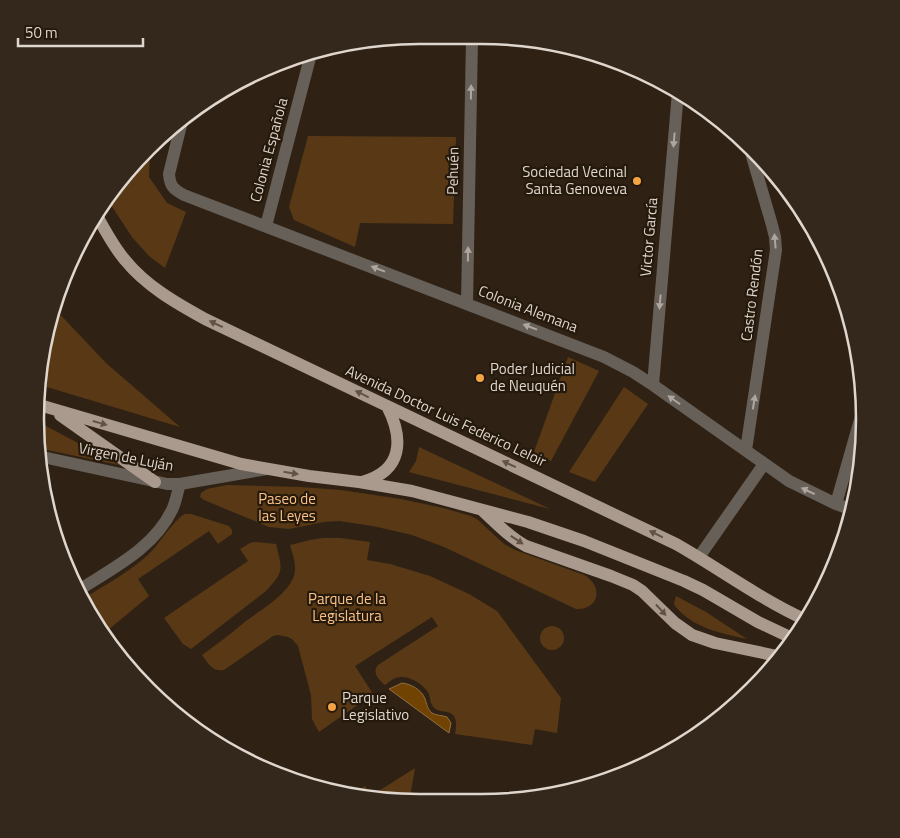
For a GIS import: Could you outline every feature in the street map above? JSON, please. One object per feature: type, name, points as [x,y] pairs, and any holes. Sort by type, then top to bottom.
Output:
[{"type":"main road","name":"Avenida Doctor Luis Federico Leloir","points":[[100,221],[126,261],[156,290],[172,300],[206,319],[660,536],[699,557],[753,592],[800,617]]},
{"type":"main road","points":[[45,406],[214,457],[267,469],[412,491],[554,530],[664,572],[703,590],[787,636]]},
{"type":"main road","points":[[359,482],[376,477],[383,472],[394,458],[398,440],[397,429],[387,406]]},
{"type":"main road","points":[[50,408],[155,482]]},
{"type":"main road","points":[[480,509],[512,537],[526,546],[632,585],[647,596],[675,623],[692,635],[715,643],[772,655]]},
{"type":"street","name":"Pehuén","points":[[467,303],[472,44]]},
{"type":"street","name":"Colonia Española","points":[[266,226],[309,61]]},
{"type":"street","name":"Victor García","points":[[653,385],[677,99]]},
{"type":"street","name":"Colonia Alemana","points":[[178,132],[169,174],[170,183],[184,195],[604,357],[653,385],[789,481],[845,507]]},
{"type":"street","name":"Castro Rendón","points":[[746,450],[776,250],[772,225],[754,162]]},
{"type":"street","points":[[836,504],[855,437]]},
{"type":"street","name":"Virgen de Luján","points":[[46,458],[167,484],[180,484],[267,469]]},
{"type":"street","points":[[699,557],[764,464]]},
{"type":"street","points":[[83,587],[130,558],[149,541],[172,510],[180,484]]},
{"type":"green space","points":[[308,136],[456,137],[453,224],[360,223],[355,247],[294,220],[289,207]]},
{"type":"green space","points":[[150,159],[149,177],[167,203],[186,212],[165,268],[149,256],[132,237],[111,205]]},
{"type":"green space","points":[[59,314],[106,363],[180,427],[46,387],[51,346]]},
{"type":"green space","points":[[568,357],[599,371],[551,461],[534,452]]},
{"type":"green space","points":[[624,387],[648,404],[595,482],[569,472]]},
{"type":"green space","points":[[44,425],[46,426],[119,465],[45,450]]},
{"type":"green space","points":[[419,447],[550,509],[409,472],[416,461]]},
{"type":"green space","name":"Paseo de las Leyes","points":[[227,485],[341,490],[401,499],[471,516],[477,519],[504,544],[515,550],[584,575],[594,585],[596,596],[590,606],[576,609],[444,547],[412,535],[339,521],[289,529],[269,527],[200,497],[201,493],[207,489]]},
{"type":"green space","points":[[185,514],[191,514],[229,526],[232,534],[218,544],[209,531],[138,579],[149,596],[109,629],[88,596],[117,578],[148,555],[180,517]]},
{"type":"green space","name":"Parque de la Legislatura","points":[[323,538],[370,542],[367,560],[390,564],[430,576],[469,594],[497,611],[561,698],[557,733],[535,729],[532,745],[455,734],[455,718],[448,712],[435,709],[431,704],[429,694],[419,683],[409,678],[400,677],[385,685],[382,683],[376,673],[378,665],[438,626],[432,617],[355,666],[373,694],[319,732],[312,719],[311,695],[298,646],[292,639],[278,635],[273,636],[224,670],[216,670],[211,666],[202,655],[273,602],[291,583],[295,568],[290,545]]},
{"type":"green space","points":[[255,542],[276,544],[280,569],[276,579],[266,591],[191,649],[183,644],[164,618],[248,561],[240,549]]},
{"type":"green space","points":[[676,596],[706,612],[747,639],[699,625],[690,620],[675,606]]},
{"type":"green space","points":[[552,626],[561,629],[564,638],[561,647],[552,650],[543,647],[540,638],[543,629]]},
{"type":"green space","points":[[415,768],[411,794],[378,792]]},
{"type":"shaded area","points":[[402,683],[419,690],[432,713],[447,717],[451,723],[449,733],[389,689]]},
{"type":"place","name":"Sociedad Vecinal Santa Genoveva","points":[[637,181]]},
{"type":"place","name":"Poder Judicial de Neuquén","points":[[480,378]]},
{"type":"place","name":"Parque Legislativo","points":[[332,707]]}]
